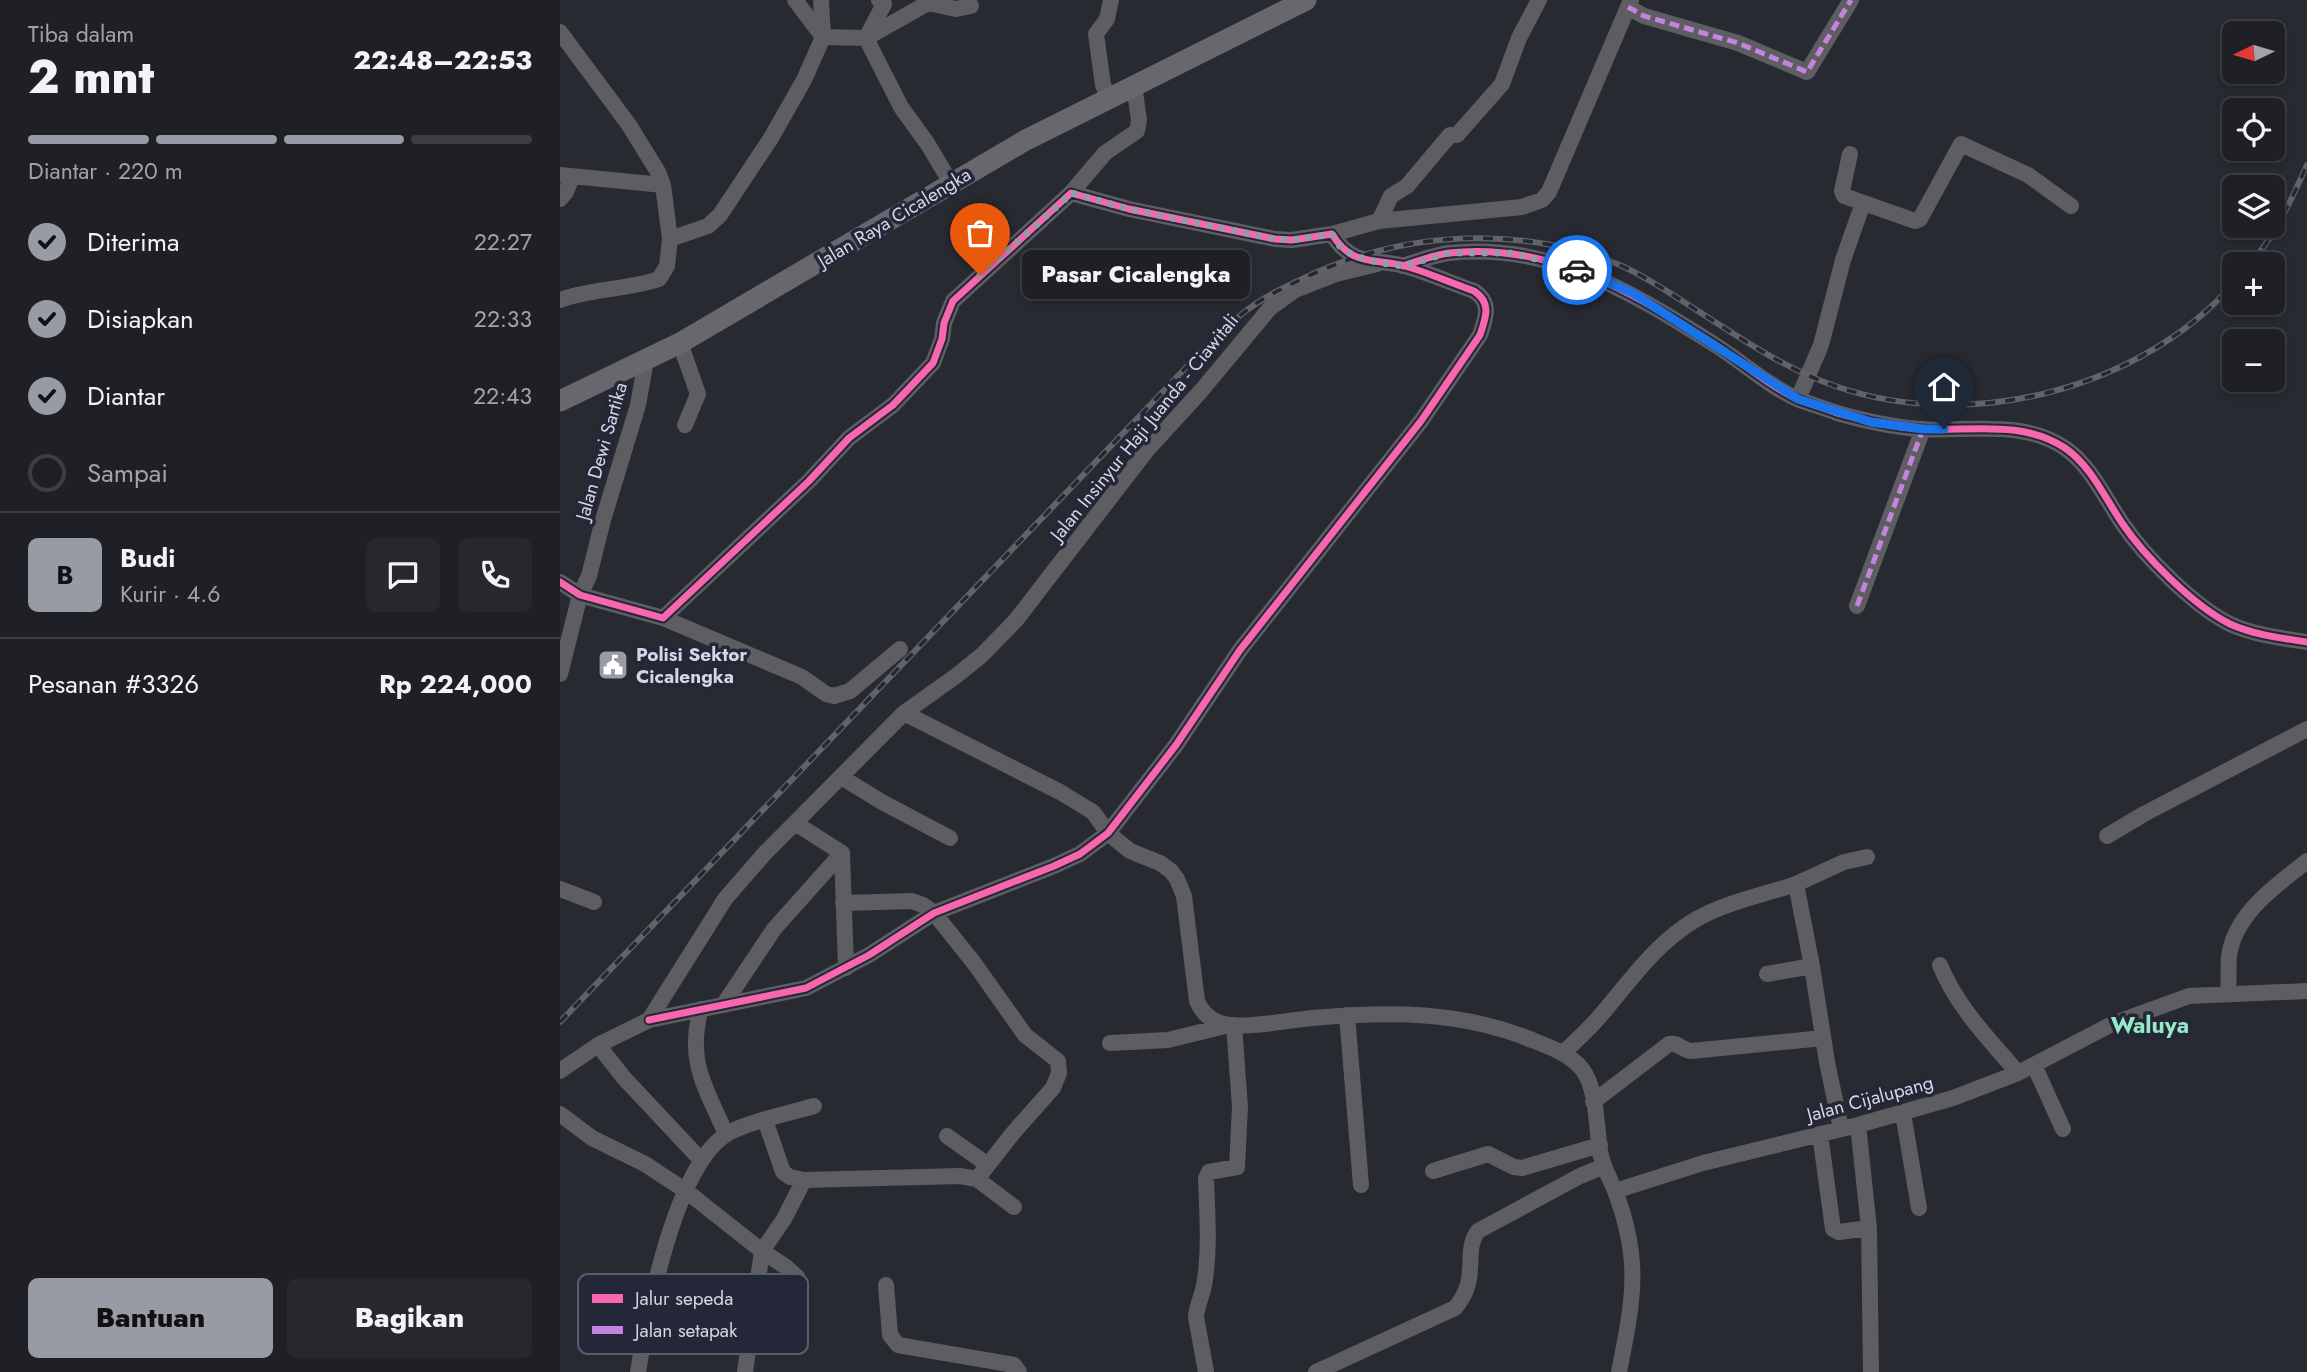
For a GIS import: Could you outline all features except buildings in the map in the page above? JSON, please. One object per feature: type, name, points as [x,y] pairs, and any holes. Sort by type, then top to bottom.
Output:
[{"type":"main road","name":"Jalan Raya Cicalengka","points":[[560,401],[680,343],[1026,139],[1306,0]]},
{"type":"street","points":[[795,0],[823,37]]},
{"type":"street","points":[[670,239],[708,226],[720,215],[790,105],[823,37],[821,0]]},
{"type":"street","points":[[1109,98],[1103,85],[1096,34],[1107,19],[1111,0]]},
{"type":"street","points":[[1379,221],[1391,196],[1407,186],[1450,135],[1457,135],[1502,84],[1515,48],[1539,0]]},
{"type":"street","points":[[1072,193],[1129,209],[1275,239],[1292,240],[1332,234],[1379,221],[1522,207],[1542,200],[1549,192],[1630,4],[1644,16],[1738,43],[1807,72],[1851,0]]},
{"type":"street","points":[[866,38],[883,1]]},
{"type":"street","points":[[823,37],[866,38],[928,3],[956,9],[971,6]]},
{"type":"street","points":[[560,32],[629,125],[658,172],[663,185],[670,239],[667,265],[660,279],[642,285],[585,293],[560,300]]},
{"type":"street","points":[[866,38],[901,107],[951,183]]},
{"type":"street","points":[[663,618],[757,531],[849,438],[892,405],[933,363],[953,301],[1072,193],[1105,153],[1138,131],[1134,85]]},
{"type":"street","points":[[1850,154],[1842,194],[1919,220],[1960,144],[2028,175],[2071,206]]},
{"type":"street","points":[[560,199],[566,192],[566,176],[663,185]]},
{"type":"street","points":[[1798,399],[1821,345],[1843,260],[1863,203]]},
{"type":"street","points":[[560,1071],[598,1045],[649,1020],[806,988],[846,968],[934,913],[1080,854],[1108,832],[1176,745],[1240,650],[1422,421],[1480,335],[1487,309],[1483,297],[1474,291],[1403,266],[1355,256],[1341,248],[1332,234]]},
{"type":"street","points":[[1403,266],[1449,253],[1512,253],[1595,276],[1634,294],[1798,399],[1871,422],[1923,429],[2023,431],[2064,447],[2088,470],[2143,550],[2192,597],[2236,626],[2261,634],[2307,642]]},
{"type":"street","name":"Jalan Insinyur Haji Juanda - Ciawitali","points":[[649,1020],[725,899],[765,853],[904,713],[956,676],[1016,620],[1147,450],[1201,391],[1270,308],[1295,290],[1345,271],[1380,263]]},
{"type":"street","points":[[680,343],[698,394],[685,425]]},
{"type":"street","name":"Jalan Dewi Sartika","points":[[560,674],[580,595],[589,576],[638,405],[646,360]]},
{"type":"street","points":[[1831,429],[1837,412]]},
{"type":"street","points":[[1857,606],[1923,429]]},
{"type":"street","points":[[560,582],[580,595],[663,618],[802,677],[826,694],[834,696],[850,691],[900,649]]},
{"type":"street","points":[[904,713],[1060,792],[1093,812],[1108,832],[1130,851],[1160,863],[1171,871],[1184,897],[1197,1001],[1204,1014],[1231,1025]]},
{"type":"street","points":[[2107,836],[2307,729]]},
{"type":"street","points":[[841,777],[950,838]]},
{"type":"street","points":[[795,823],[842,853]]},
{"type":"street","points":[[842,853],[846,968]]},
{"type":"street","points":[[724,1004],[774,929],[842,853]]},
{"type":"street","points":[[1563,1054],[1599,1018],[1648,958],[1695,919],[1726,905],[1796,884],[1844,862],[1867,857]]},
{"type":"street","points":[[2228,994],[2229,955],[2241,925],[2264,895],[2307,861]]},
{"type":"street","points":[[1796,884],[1812,966],[1822,1038],[1841,1129]]},
{"type":"street","points":[[560,889],[594,902]]},
{"type":"street","points":[[843,903],[912,901],[934,913],[974,963],[1025,1035],[1054,1056],[1060,1065],[1054,1088],[977,1179]]},
{"type":"street","points":[[1940,965],[1952,994],[2018,1073]]},
{"type":"street","points":[[1768,974],[1812,966]]},
{"type":"street","name":"Jalan Cijalupang","points":[[1615,1191],[1703,1163],[1858,1125],[1952,1098],[2018,1073],[2140,1011],[2189,996],[2307,991]]},
{"type":"street","points":[[701,1009],[694,1043],[696,1062],[726,1134]]},
{"type":"street","points":[[1110,1043],[1168,1040],[1231,1025],[1347,1015],[1414,1014],[1469,1020],[1512,1032],[1563,1054],[1583,1070],[1588,1079],[1604,1166],[1625,1221],[1634,1274],[1632,1304],[1619,1372]]},
{"type":"street","points":[[1347,1015],[1361,1185]]},
{"type":"street","points":[[1206,1372],[1196,1317],[1205,1283],[1208,1254],[1206,1178],[1209,1172],[1237,1167],[1240,1107],[1231,1025]]},
{"type":"street","points":[[1593,1101],[1669,1044],[1677,1044],[1686,1051],[1691,1051],[1822,1038]]},
{"type":"street","points":[[598,1045],[624,1078],[701,1160]]},
{"type":"street","points":[[2034,1065],[2063,1129]]},
{"type":"street","points":[[658,1274],[678,1209],[701,1160],[726,1134],[814,1107]]},
{"type":"street","points":[[1903,1113],[1919,1208]]},
{"type":"street","points":[[560,1114],[592,1138],[645,1164],[686,1191],[794,1274]]},
{"type":"street","points":[[765,1120],[783,1172],[790,1177],[804,1180],[936,1175],[977,1179],[1014,1208]]},
{"type":"street","points":[[1858,1125],[1869,1228],[1871,1372]]},
{"type":"street","points":[[1820,1134],[1833,1229],[1839,1232],[1869,1228]]},
{"type":"street","points":[[947,1136],[988,1164]]},
{"type":"street","points":[[1433,1171],[1488,1154],[1514,1167],[1522,1168],[1600,1145]]},
{"type":"street","points":[[1316,1372],[1455,1308],[1469,1286],[1473,1238],[1478,1231],[1604,1166]]},
{"type":"street","points":[[759,1274],[762,1251],[785,1219],[804,1180]]},
{"type":"street","points":[[886,1285],[890,1335],[898,1345],[1014,1365],[1019,1372]]},
{"type":"street","points":[[638,1372],[641,1354]]},
{"type":"street","points":[[745,1372],[748,1354]]},
{"type":"railway","points":[[2260,252],[2289,204],[2307,165]]},
{"type":"railway","points":[[560,1022],[1196,357],[1247,310],[1302,279],[1340,263],[1419,243],[1459,239],[1540,243],[1581,252],[1620,265],[1661,287],[1757,348],[1815,378],[1887,399],[1941,405],[1996,402],[2050,392],[2102,375],[2152,350],[2196,319],[2222,294]]},
{"type":"marked path","points":[[1628,7],[1644,16],[1738,43],[1807,72],[1851,0]]},
{"type":"marked path","points":[[1857,606],[1923,429]]},
{"type":"cycle path","points":[[560,582],[580,595],[663,618],[809,481],[849,438],[893,405],[933,363],[953,301],[1071,193],[1129,209],[1275,239],[1292,240],[1332,234],[1347,252],[1356,257],[1405,266],[1431,275],[1474,291],[1485,305],[1480,335],[1421,421],[1240,650],[1176,745],[1108,833],[1080,854],[1054,866],[934,913],[869,955],[806,988],[649,1020]]},
{"type":"cycle path","points":[[1403,266],[1443,254],[1485,252],[1520,255],[1553,263],[1586,274],[1648,304],[1720,348],[1785,393],[1802,401],[1847,416],[1899,427],[2013,430],[2048,439],[2074,455],[2144,551],[2171,580],[2201,605],[2239,628],[2307,642]]},
{"type":"way so far","points":[[980,275],[1072,193],[1129,209],[1275,239],[1292,240],[1332,234],[1341,248],[1355,256],[1380,263],[1403,266],[1449,253],[1512,253],[1577,270]]},
{"type":"place","name":"Pasar Cicalengka","points":[[980,275]]},
{"type":"place","name":"Polisi Sektor Cicalengka","points":[[613,665]]},
{"type":"district","name":"Waluya","points":[[2150,1025]]},
{"type":"route","points":[[1577,270],[1634,294],[1798,399],[1895,427],[1944,429]]}]
